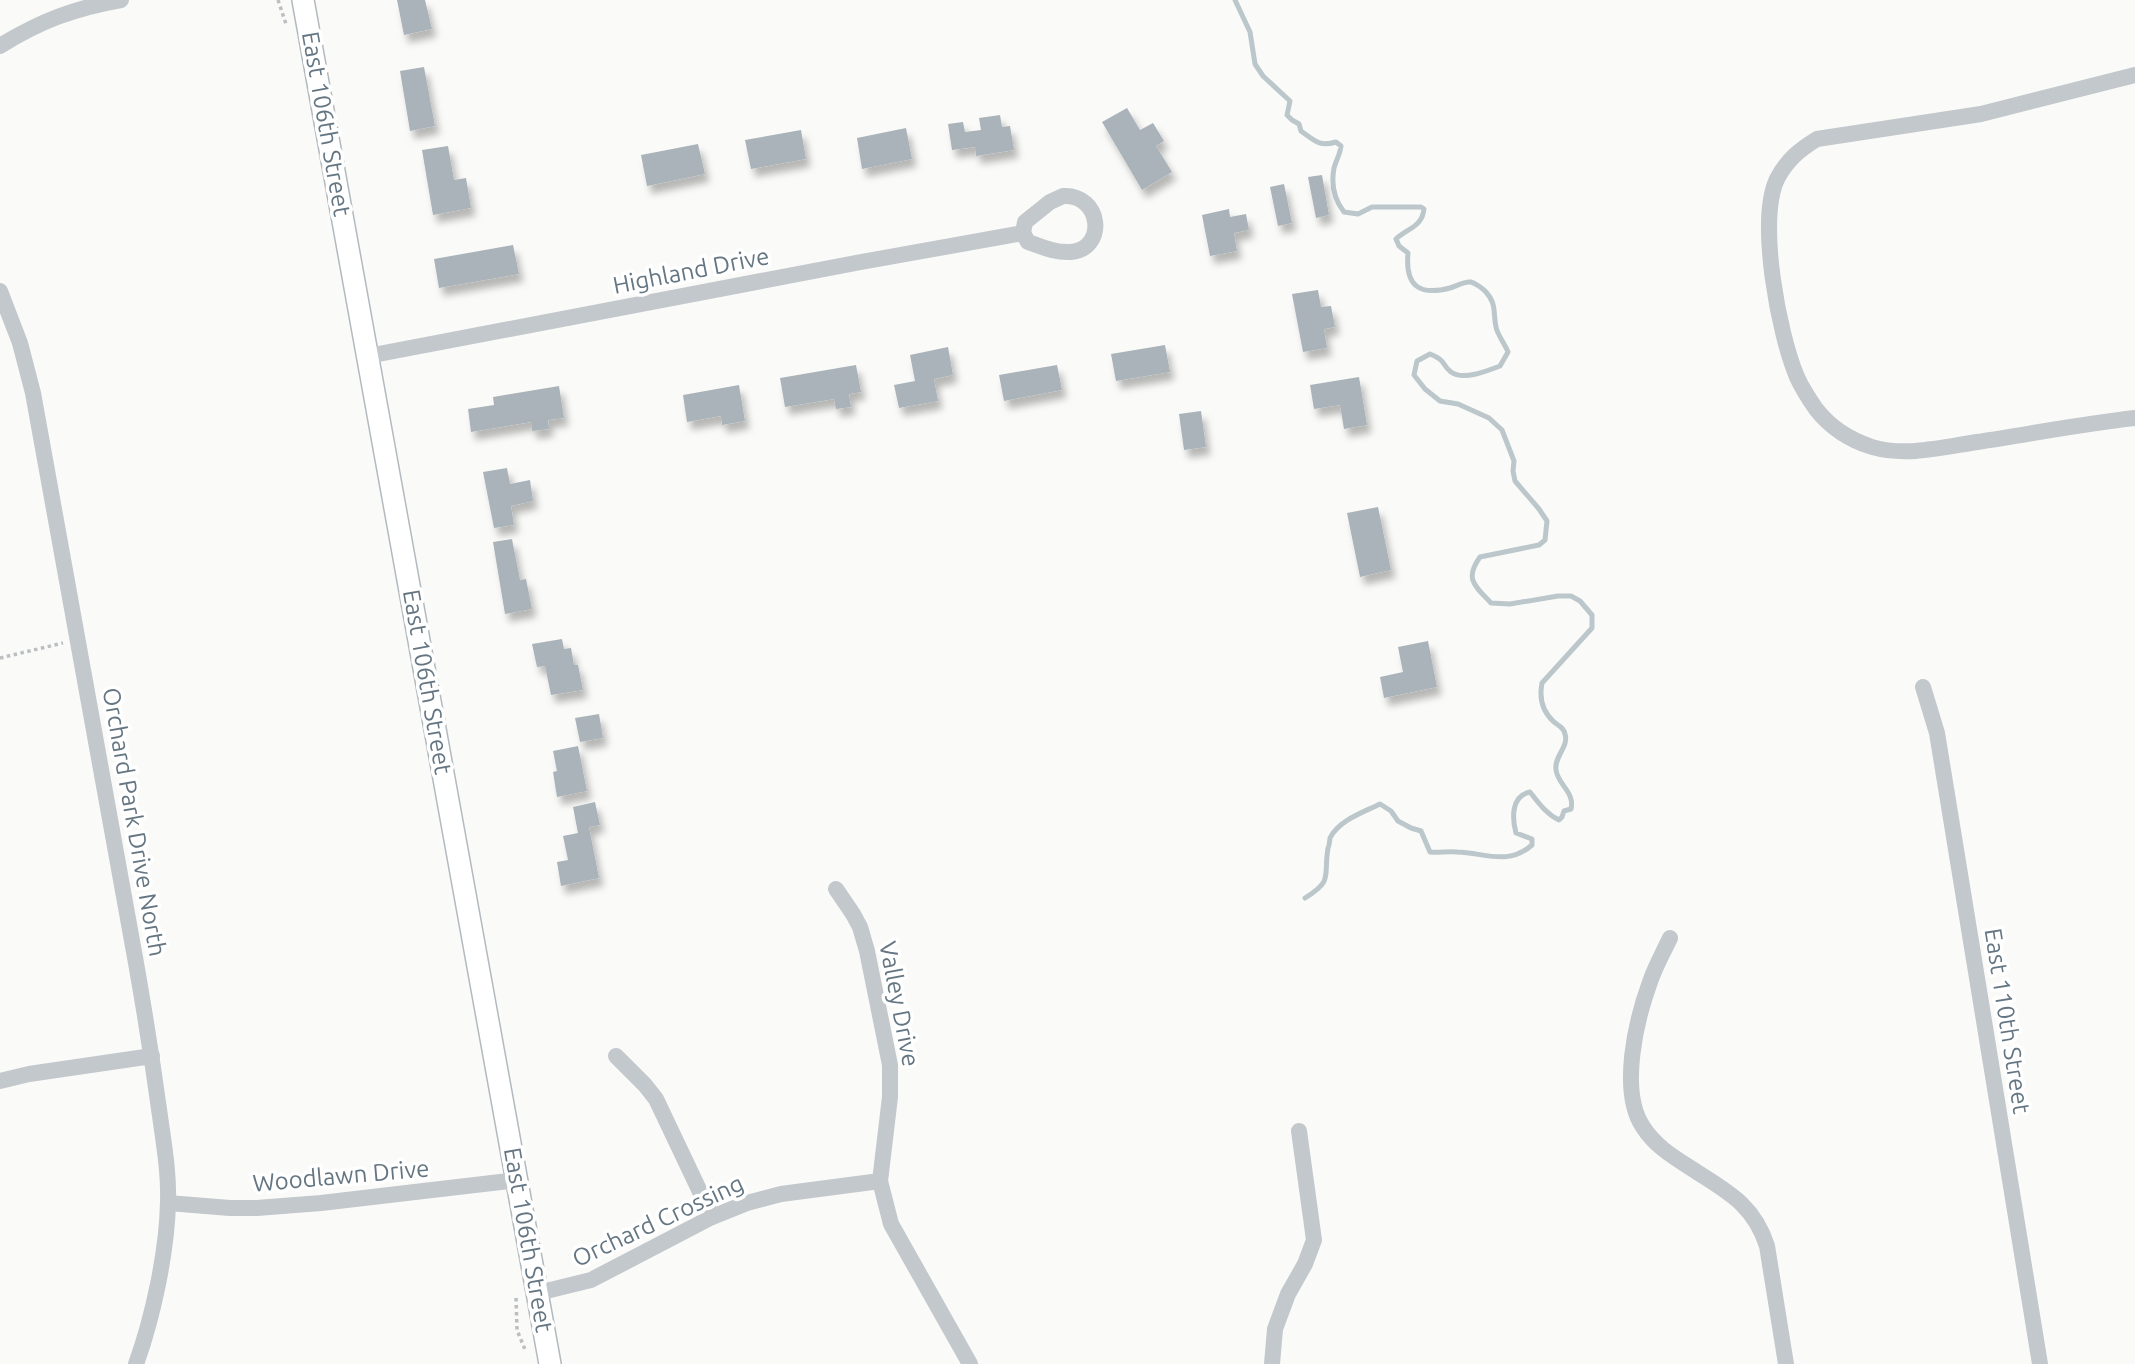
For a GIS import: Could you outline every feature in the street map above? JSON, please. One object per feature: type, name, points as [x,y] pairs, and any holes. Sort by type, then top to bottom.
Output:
[{"type":"street","points":[[0,46],[57,15],[121,0]]},
{"type":"street","name":"East 106th Street","points":[[303,0],[551,1364]]},
{"type":"street","points":[[2135,75],[1981,114],[1817,139],[1796,152],[1776,182],[1768,235],[1784,336],[1797,377],[1818,411],[1831,426],[1866,444],[1889,451],[1923,451],[2135,418]]},
{"type":"street","points":[[1063,196],[1070,196],[1090,206],[1095,222],[1095,229],[1088,244],[1077,251],[1046,248],[1028,242],[1023,233],[1025,222],[1050,202],[1063,196]]},
{"type":"street","name":"Highland Drive","points":[[368,356],[1023,233]]},
{"type":"street","name":"Orchard Park Drive North","points":[[0,291],[20,343],[33,393],[152,1056],[167,1168],[169,1203],[154,1300],[136,1364]]},
{"type":"street","name":"East 110th Street","points":[[1923,687],[1939,746],[2039,1364]]},
{"type":"street","name":"Valley Drive","points":[[836,889],[853,914],[867,951],[890,1065],[891,1097],[880,1181],[891,1224],[970,1364]]},
{"type":"street","points":[[1670,938],[1650,980],[1635,1036],[1631,1084],[1635,1111],[1641,1125],[1656,1144],[1739,1200],[1754,1216],[1767,1246],[1786,1364]]},
{"type":"street","points":[[0,1081],[152,1056]]},
{"type":"street","points":[[616,1056],[656,1099],[712,1217]]},
{"type":"street","points":[[1272,1364],[1275,1329],[1288,1294],[1305,1264],[1314,1240],[1299,1131]]},
{"type":"street","name":"Woodlawn Drive","points":[[169,1203],[230,1208],[290,1206],[517,1180]]},
{"type":"street","name":"Orchard Crossing","points":[[538,1293],[591,1280],[738,1206],[772,1196],[880,1181]]},
{"type":"path","points":[[0,658],[78,640]]},
{"type":"building","points":[[397,0],[425,0],[432,29],[404,35]]},
{"type":"building","points":[[424,67],[435,126],[410,131],[400,71]]},
{"type":"building","points":[[1127,108],[1140,130],[1153,123],[1164,141],[1156,146],[1172,172],[1142,190],[1102,122]]},
{"type":"building","points":[[1000,115],[1002,127],[1010,126],[1014,150],[976,156],[975,147],[952,150],[948,124],[963,122],[965,132],[981,130],[979,118]]},
{"type":"building","points":[[906,128],[912,159],[862,169],[857,138]]},
{"type":"building","points":[[801,130],[806,159],[751,169],[745,140]]},
{"type":"building","points":[[698,144],[705,174],[647,186],[641,155]]},
{"type":"building","points":[[448,146],[454,180],[466,178],[471,208],[433,215],[422,150]]},
{"type":"building","points":[[1322,175],[1329,215],[1316,218],[1308,177]]},
{"type":"building","points":[[1284,184],[1292,223],[1278,226],[1270,187]]},
{"type":"building","points":[[1229,209],[1230,217],[1246,214],[1249,230],[1234,233],[1237,251],[1210,256],[1202,215]]},
{"type":"building","points":[[513,245],[519,274],[439,288],[434,259]]},
{"type":"building","points":[[1318,290],[1321,307],[1331,306],[1335,327],[1324,329],[1327,348],[1303,352],[1292,294]]},
{"type":"building","points":[[1165,345],[1170,372],[1116,381],[1111,354]]},
{"type":"building","points":[[948,347],[953,375],[934,379],[938,401],[899,408],[894,385],[915,381],[910,355]]},
{"type":"building","points":[[856,365],[861,392],[849,394],[851,407],[836,409],[834,399],[785,407],[780,378]]},
{"type":"building","points":[[1057,365],[1062,390],[1004,401],[999,375]]},
{"type":"building","points":[[1359,377],[1367,425],[1344,429],[1340,405],[1314,409],[1310,385]]},
{"type":"building","points":[[739,385],[745,421],[722,425],[721,416],[687,422],[683,395]]},
{"type":"building","points":[[559,386],[564,418],[548,420],[549,429],[532,431],[531,422],[471,432],[468,409],[494,405],[493,397]]},
{"type":"building","points":[[1201,411],[1206,447],[1184,450],[1179,414]]},
{"type":"building","points":[[507,468],[510,484],[530,480],[533,501],[511,506],[514,525],[494,528],[483,472]]},
{"type":"building","points":[[1378,507],[1391,570],[1360,577],[1347,513]]},
{"type":"building","points":[[512,539],[520,580],[526,579],[532,609],[505,614],[493,542]]},
{"type":"building","points":[[562,639],[564,649],[571,648],[574,665],[578,665],[583,690],[551,695],[545,666],[537,667],[532,644]]},
{"type":"building","points":[[1428,641],[1437,687],[1384,698],[1380,677],[1403,672],[1398,647]]},
{"type":"building","points":[[599,714],[603,738],[580,742],[575,718]]},
{"type":"building","points":[[578,746],[587,791],[557,797],[553,772],[557,771],[553,751]]},
{"type":"building","points":[[595,802],[600,825],[589,827],[599,878],[561,886],[557,862],[568,860],[563,836],[578,833],[573,807]]},
{"type":"waterway","points":[[1235,0],[1250,32],[1255,64],[1263,76],[1290,101],[1287,115],[1299,124],[1301,131],[1314,140],[1325,144],[1336,142],[1341,146],[1333,180],[1336,197],[1344,212],[1358,214],[1372,207],[1421,207],[1424,209],[1420,220],[1396,239],[1399,246],[1408,253],[1412,281],[1416,286],[1430,291],[1471,282],[1489,295],[1497,330],[1508,352],[1500,366],[1475,374],[1456,375],[1430,354],[1417,361],[1414,375],[1425,389],[1440,401],[1458,404],[1489,418],[1502,430],[1514,461],[1515,481],[1547,521],[1545,540],[1539,545],[1480,557],[1472,577],[1476,587],[1491,603],[1510,604],[1571,596],[1580,601],[1592,615],[1592,628],[1542,683],[1541,689],[1545,709],[1565,734],[1566,739],[1557,760],[1556,770],[1571,798],[1571,809],[1564,811],[1559,820],[1546,811],[1530,792],[1524,794],[1514,808],[1515,827],[1516,833],[1532,839],[1532,845],[1514,855],[1496,857],[1430,852],[1421,831],[1398,821],[1391,811],[1380,804],[1352,817],[1334,832],[1330,838],[1324,882],[1305,898]]}]
